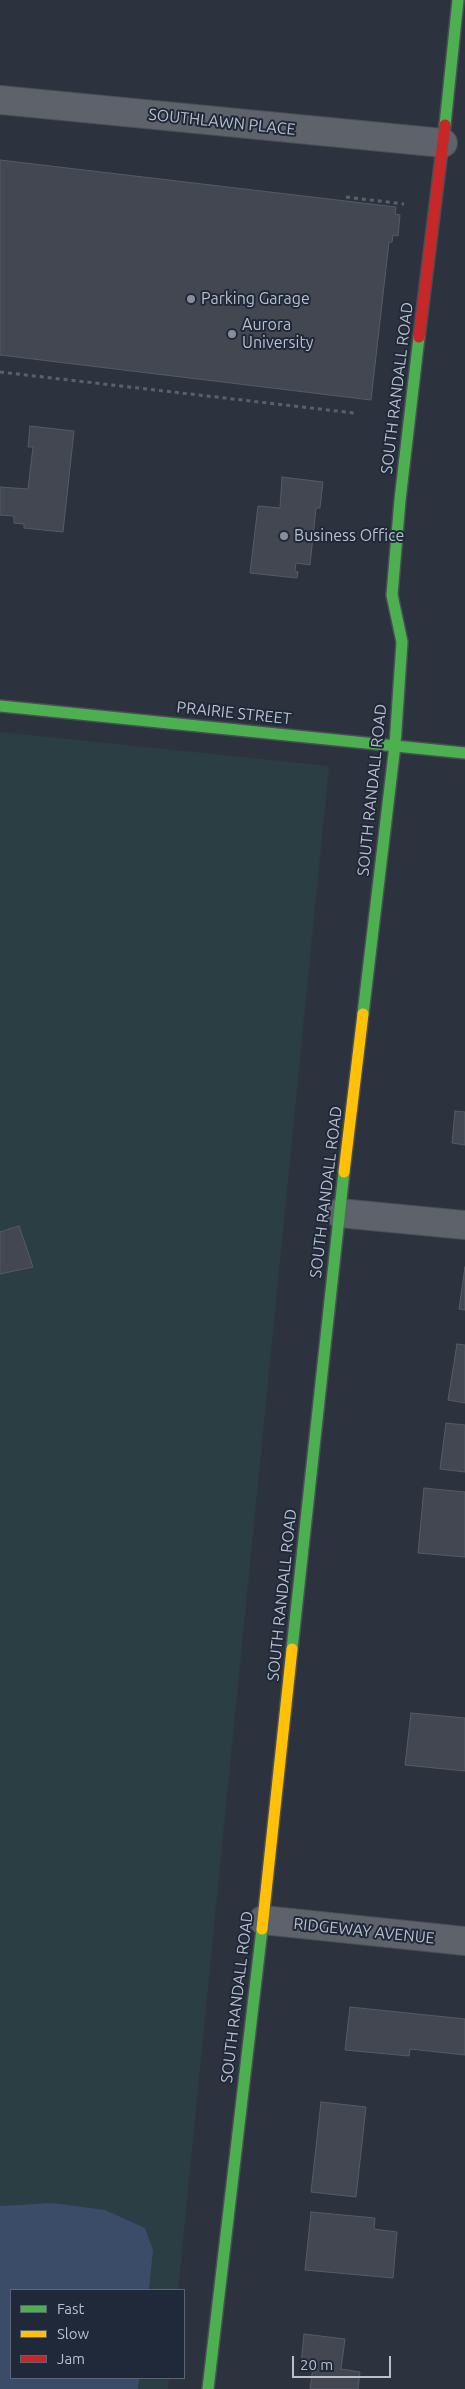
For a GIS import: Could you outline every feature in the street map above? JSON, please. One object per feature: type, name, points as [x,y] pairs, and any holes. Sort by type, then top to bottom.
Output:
[{"type":"street","name":"SOUTH RANDALL ROAD","points":[[208,2389],[263,1920],[339,1213],[395,745],[402,642],[392,595],[400,500],[443,143],[458,0]]},
{"type":"street","name":"SOUTHLAWN PLACE","points":[[0,100],[443,143]]},
{"type":"street","name":"PRAIRIE STREET","points":[[0,706],[465,753]]},
{"type":"street","points":[[339,1213],[465,1225]]},
{"type":"street","name":"RIDGEWAY AVENUE","points":[[263,1920],[465,1941]]},
{"type":"path","points":[[346,197],[407,204]]},
{"type":"path","points":[[0,372],[354,413]]},
{"type":"shaded area","points":[[0,732],[329,766],[178,2289],[10,2289],[10,2379],[169,2379],[168,2389],[0,2389]]},
{"type":"water","points":[[52,2203],[105,2210],[145,2228],[153,2250],[149,2289],[10,2289],[10,2379],[139,2379],[138,2389],[0,2389],[0,2206]]},
{"type":"building","name":"Parking Garage","points":[[0,160],[396,207],[395,214],[400,215],[398,236],[393,235],[392,242],[389,242],[371,400],[0,355]]},
{"type":"building","points":[[30,426],[74,431],[63,532],[24,528],[24,524],[14,523],[14,516],[0,515],[0,487],[28,489],[33,447],[28,447]]},
{"type":"building","name":"Business Office","points":[[282,477],[323,482],[320,508],[316,508],[310,565],[296,563],[295,571],[298,572],[297,578],[250,573],[258,506],[280,508]]},
{"type":"building","points":[[455,1111],[465,1112],[465,1145],[452,1143]]},
{"type":"building","points":[[19,1226],[33,1267],[0,1274],[0,1232]]},
{"type":"building","points":[[465,1267],[465,1310],[459,1309]]},
{"type":"building","points":[[457,1344],[465,1345],[465,1403],[448,1400]]},
{"type":"building","points":[[446,1423],[465,1425],[465,1472],[440,1469]]},
{"type":"building","points":[[424,1488],[465,1492],[465,1557],[418,1553]]},
{"type":"building","points":[[411,1713],[465,1718],[465,1771],[405,1765]]},
{"type":"building","points":[[350,2007],[465,2019],[465,2055],[410,2049],[409,2056],[345,2050]]},
{"type":"building","points":[[321,2102],[366,2107],[356,2197],[311,2192]]},
{"type":"building","points":[[311,2212],[375,2218],[374,2229],[397,2232],[393,2278],[305,2270]]},
{"type":"building","points":[[304,2334],[345,2339],[341,2369],[360,2372],[358,2389],[310,2389],[313,2366],[301,2364]]},
{"type":"traffic: fast","points":[[445,125],[458,0]]},
{"type":"traffic: fast","points":[[363,1014],[395,745],[402,642],[392,595],[400,500],[419,337]]},
{"type":"traffic: fast","points":[[0,706],[465,753]]},
{"type":"traffic: fast","points":[[292,1649],[344,1172]]},
{"type":"traffic: fast","points":[[208,2389],[262,1929]]},
{"type":"traffic: slow","points":[[344,1172],[363,1014]]},
{"type":"traffic: slow","points":[[262,1929],[292,1649]]},
{"type":"traffic: jam","points":[[419,337],[445,125]]},
{"type":"place","name":"Parking Garage","points":[[191,299]]},
{"type":"place","name":"Aurora University","points":[[232,334]]},
{"type":"place","name":"Business Office","points":[[284,536]]}]
